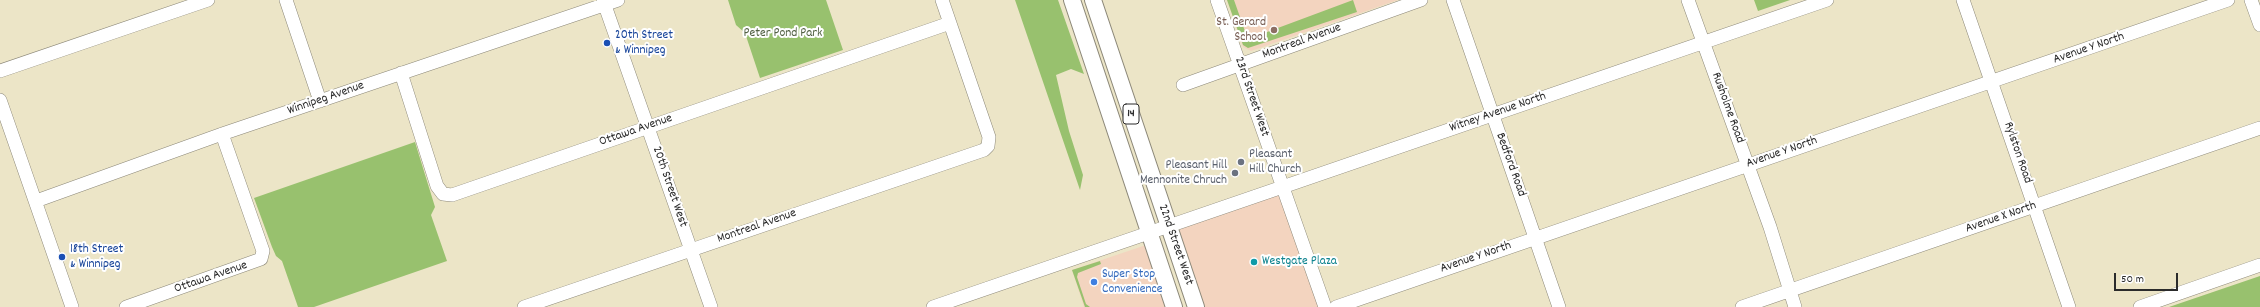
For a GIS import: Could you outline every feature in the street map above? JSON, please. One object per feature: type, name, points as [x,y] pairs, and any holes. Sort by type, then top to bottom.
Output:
[{"type":"main road","name":"22nd Street West","points":[[1072,0],[1174,307]]},
{"type":"main road","name":"22nd Street West","points":[[1093,0],[1196,307]]},
{"type":"street","points":[[0,71],[208,0]]},
{"type":"street","points":[[286,0],[320,101]]},
{"type":"street","name":"Winnipeg Avenue","points":[[36,201],[222,134],[604,2],[618,0]]},
{"type":"street","points":[[942,0],[950,23]]},
{"type":"street","name":"23rd Street West","points":[[1217,0],[1325,307]]},
{"type":"street","name":"Montreal Avenue","points":[[1183,84],[1421,0]]},
{"type":"street","name":"Bedford Road","points":[[1453,0],[1559,307]]},
{"type":"street","name":"Rusholme Road","points":[[1688,0],[1748,165],[1795,307]]},
{"type":"street","name":"Witney Avenue North","points":[[933,307],[947,305],[1283,187],[1827,0]]},
{"type":"street","name":"Rylston Road","points":[[1963,0],[1993,82],[2069,307]]},
{"type":"street","name":"Avenue Y North","points":[[1336,307],[2228,0]]},
{"type":"street","points":[[2251,0],[2260,25]]},
{"type":"street","name":"20th Street West","points":[[604,2],[711,307]]},
{"type":"street","name":"Ottawa Avenue","points":[[401,73],[437,186],[443,194],[452,195],[950,23]]},
{"type":"street","name":"Montreal Avenue","points":[[524,307],[984,150],[988,146],[989,137],[950,23]]},
{"type":"street","points":[[0,100],[72,307]]},
{"type":"street","name":"Avenue X North","points":[[1742,307],[2260,128]]},
{"type":"street","name":"Ottawa Avenue","points":[[126,307],[261,259],[263,251],[222,134]]},
{"type":"street","points":[[2140,307],[2260,265]]},
{"type":"shaded area","name":"St. Gerard School","points":[[1227,0],[1398,0],[1251,51],[1243,47]]},
{"type":"shaded area","points":[[1283,187],[1330,307],[1196,307],[1169,227]]},
{"type":"shaded area","points":[[1146,245],[1167,307],[1084,307],[1072,270]]},
{"type":"green space","name":"Peter Pond Park","points":[[728,0],[826,0],[843,50],[760,78],[745,33],[736,25]]},
{"type":"green space","points":[[1015,0],[1058,0],[1084,74],[1071,69],[1056,75],[1069,131],[1083,175],[1080,190]]},
{"type":"green space","points":[[1227,0],[1234,0],[1247,37],[1258,33],[1259,35],[1353,0],[1357,12],[1248,48],[1243,45]]},
{"type":"green space","points":[[1754,0],[1790,0],[1758,11]]},
{"type":"green space","points":[[415,142],[435,207],[431,215],[447,261],[314,307],[298,307],[282,261],[276,256],[272,247],[254,198]]},
{"type":"green space","points":[[1100,261],[1101,264],[1078,273],[1077,277],[1086,304],[1090,307],[1085,307],[1072,270]]},
{"type":"green space","points":[[2260,276],[2260,307],[2169,307]]},
{"type":"place","name":"St. Gerard School","points":[[1274,30]]},
{"type":"place","name":"20th Street & Winnipeg","points":[[607,43]]},
{"type":"place","name":"Pleasant Hill Church","points":[[1241,162]]},
{"type":"place","name":"Pleasant Hill Mennonite Chruch","points":[[1235,173]]},
{"type":"place","name":"18th Street & Winnipeg","points":[[62,257]]},
{"type":"place","name":"Westgate Plaza","points":[[1254,262]]},
{"type":"place","name":"Super Stop Convenience","points":[[1094,282]]}]
